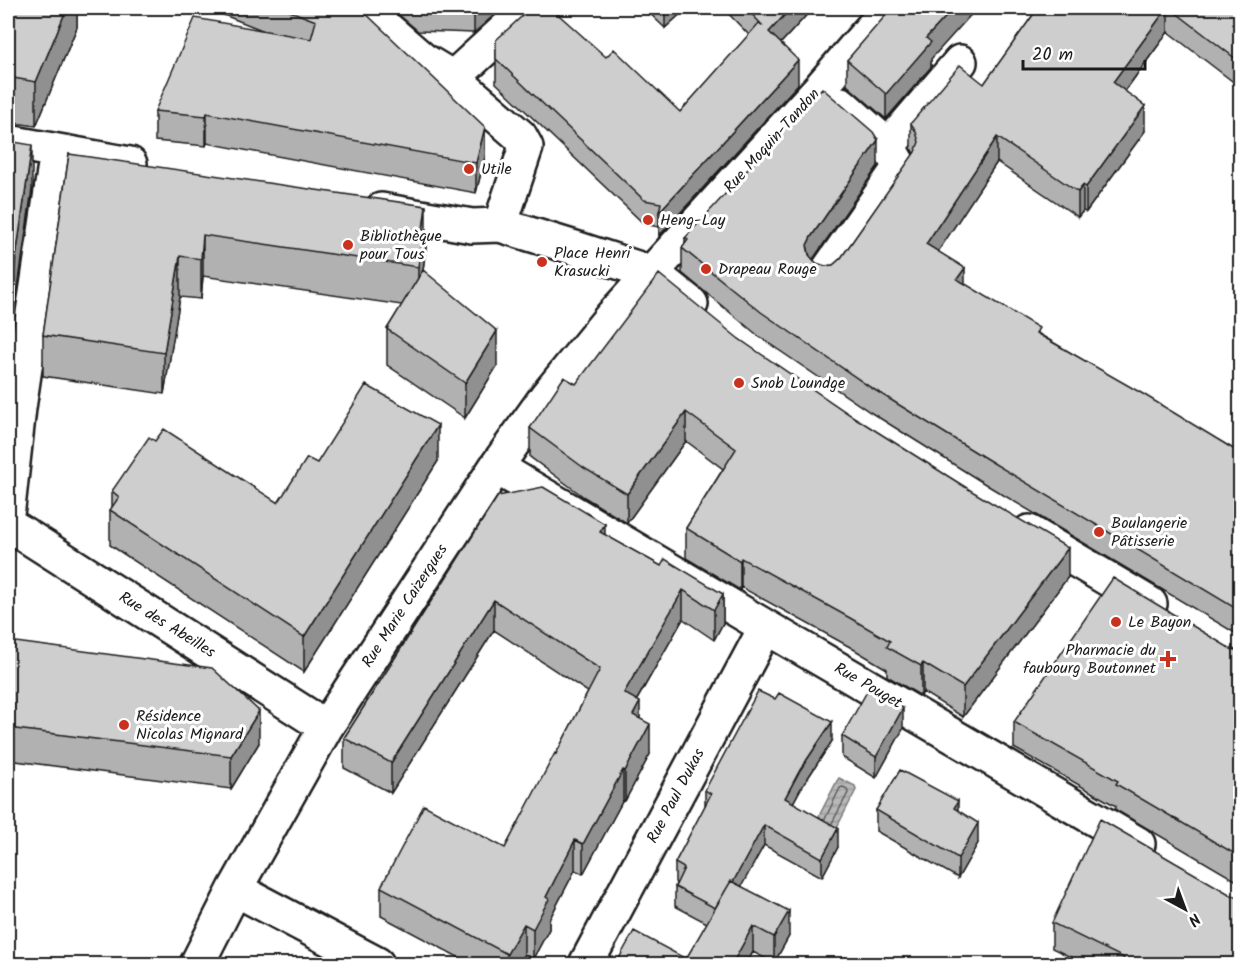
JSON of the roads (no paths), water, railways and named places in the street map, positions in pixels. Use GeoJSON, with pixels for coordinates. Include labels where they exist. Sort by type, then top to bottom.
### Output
{"type":"FeatureCollection","features":[{"type":"Feature","properties":{"kind":"street"},"geometry":{"type":"LineString","coordinates":[[363,8],[423,60],[453,78],[520,136],[526,147],[500,225]]}},
{"type":"Feature","properties":{"kind":"street"},"geometry":{"type":"LineString","coordinates":[[453,78],[529,8]]}},
{"type":"Feature","properties":{"kind":"street","name":"Rue Moquin-Tandon"},"geometry":{"type":"LineString","coordinates":[[652,273],[821,87],[889,8]]}},
{"type":"Feature","properties":{"kind":"street"},"geometry":{"type":"LineString","coordinates":[[888,146],[960,62]]}},
{"type":"Feature","properties":{"kind":"street"},"geometry":{"type":"LineString","coordinates":[[821,87],[888,146],[900,167],[826,273]]}},
{"type":"Feature","properties":{"kind":"street"},"geometry":{"type":"LineString","coordinates":[[8,142],[161,170]]}},
{"type":"Feature","properties":{"kind":"street"},"geometry":{"type":"LineString","coordinates":[[8,508],[19,408],[57,151]]}},
{"type":"Feature","properties":{"kind":"street"},"geometry":{"type":"LineString","coordinates":[[348,204],[472,226],[500,225],[652,273],[715,324]]}},
{"type":"Feature","properties":{"kind":"street","name":"Rue Marie Caizergues"},"geometry":{"type":"LineString","coordinates":[[197,964],[235,889],[326,727],[496,467],[546,397],[612,316],[652,273]]}},
{"type":"Feature","properties":{"kind":"street","name":"Rue Pouget"},"geometry":{"type":"LineString","coordinates":[[496,467],[1158,856]]}},
{"type":"Feature","properties":{"kind":"street"},"geometry":{"type":"LineString","coordinates":[[1000,514],[1170,616]]}},
{"type":"Feature","properties":{"kind":"street","name":"Rue des Abeilles"},"geometry":{"type":"LineString","coordinates":[[8,524],[326,727]]}},
{"type":"Feature","properties":{"kind":"street","name":"Rue Paul Dukas"},"geometry":{"type":"LineString","coordinates":[[586,964],[766,627]]}},
{"type":"Feature","properties":{"kind":"street"},"geometry":{"type":"LineString","coordinates":[[235,889],[377,964]]}},
{"type":"Feature","properties":{"kind":"water"},"geometry":{"type":"Polygon","coordinates":[[[839,778],[855,786],[856,790],[836,829],[817,820],[839,778]]]}},
{"type":"Feature","properties":{"kind":"place","name":"Utile"},"geometry":{"type":"Point","coordinates":[469,169]}},
{"type":"Feature","properties":{"kind":"place","name":"Heng-Lay"},"geometry":{"type":"Point","coordinates":[648,220]}},
{"type":"Feature","properties":{"kind":"place","name":"Bibliothèque pour Tous"},"geometry":{"type":"Point","coordinates":[348,245]}},
{"type":"Feature","properties":{"kind":"place","name":"Place Henri Krasucki"},"geometry":{"type":"Point","coordinates":[542,262]}},
{"type":"Feature","properties":{"kind":"place","name":"Drapeau Rouge"},"geometry":{"type":"Point","coordinates":[706,269]}},
{"type":"Feature","properties":{"kind":"place","name":"Snob Loundge"},"geometry":{"type":"Point","coordinates":[739,383]}},
{"type":"Feature","properties":{"kind":"place","name":"Boulangerie Pâtisserie"},"geometry":{"type":"Point","coordinates":[1099,532]}},
{"type":"Feature","properties":{"kind":"place","name":"Le Bayon"},"geometry":{"type":"Point","coordinates":[1116,622]}},
{"type":"Feature","properties":{"kind":"place","name":"Pharmacie du faubourg Boutonnet"},"geometry":{"type":"Point","coordinates":[1168,659]}},
{"type":"Feature","properties":{"kind":"place","name":"Résidence Nicolas Mignard"},"geometry":{"type":"Point","coordinates":[124,725]}}]}
